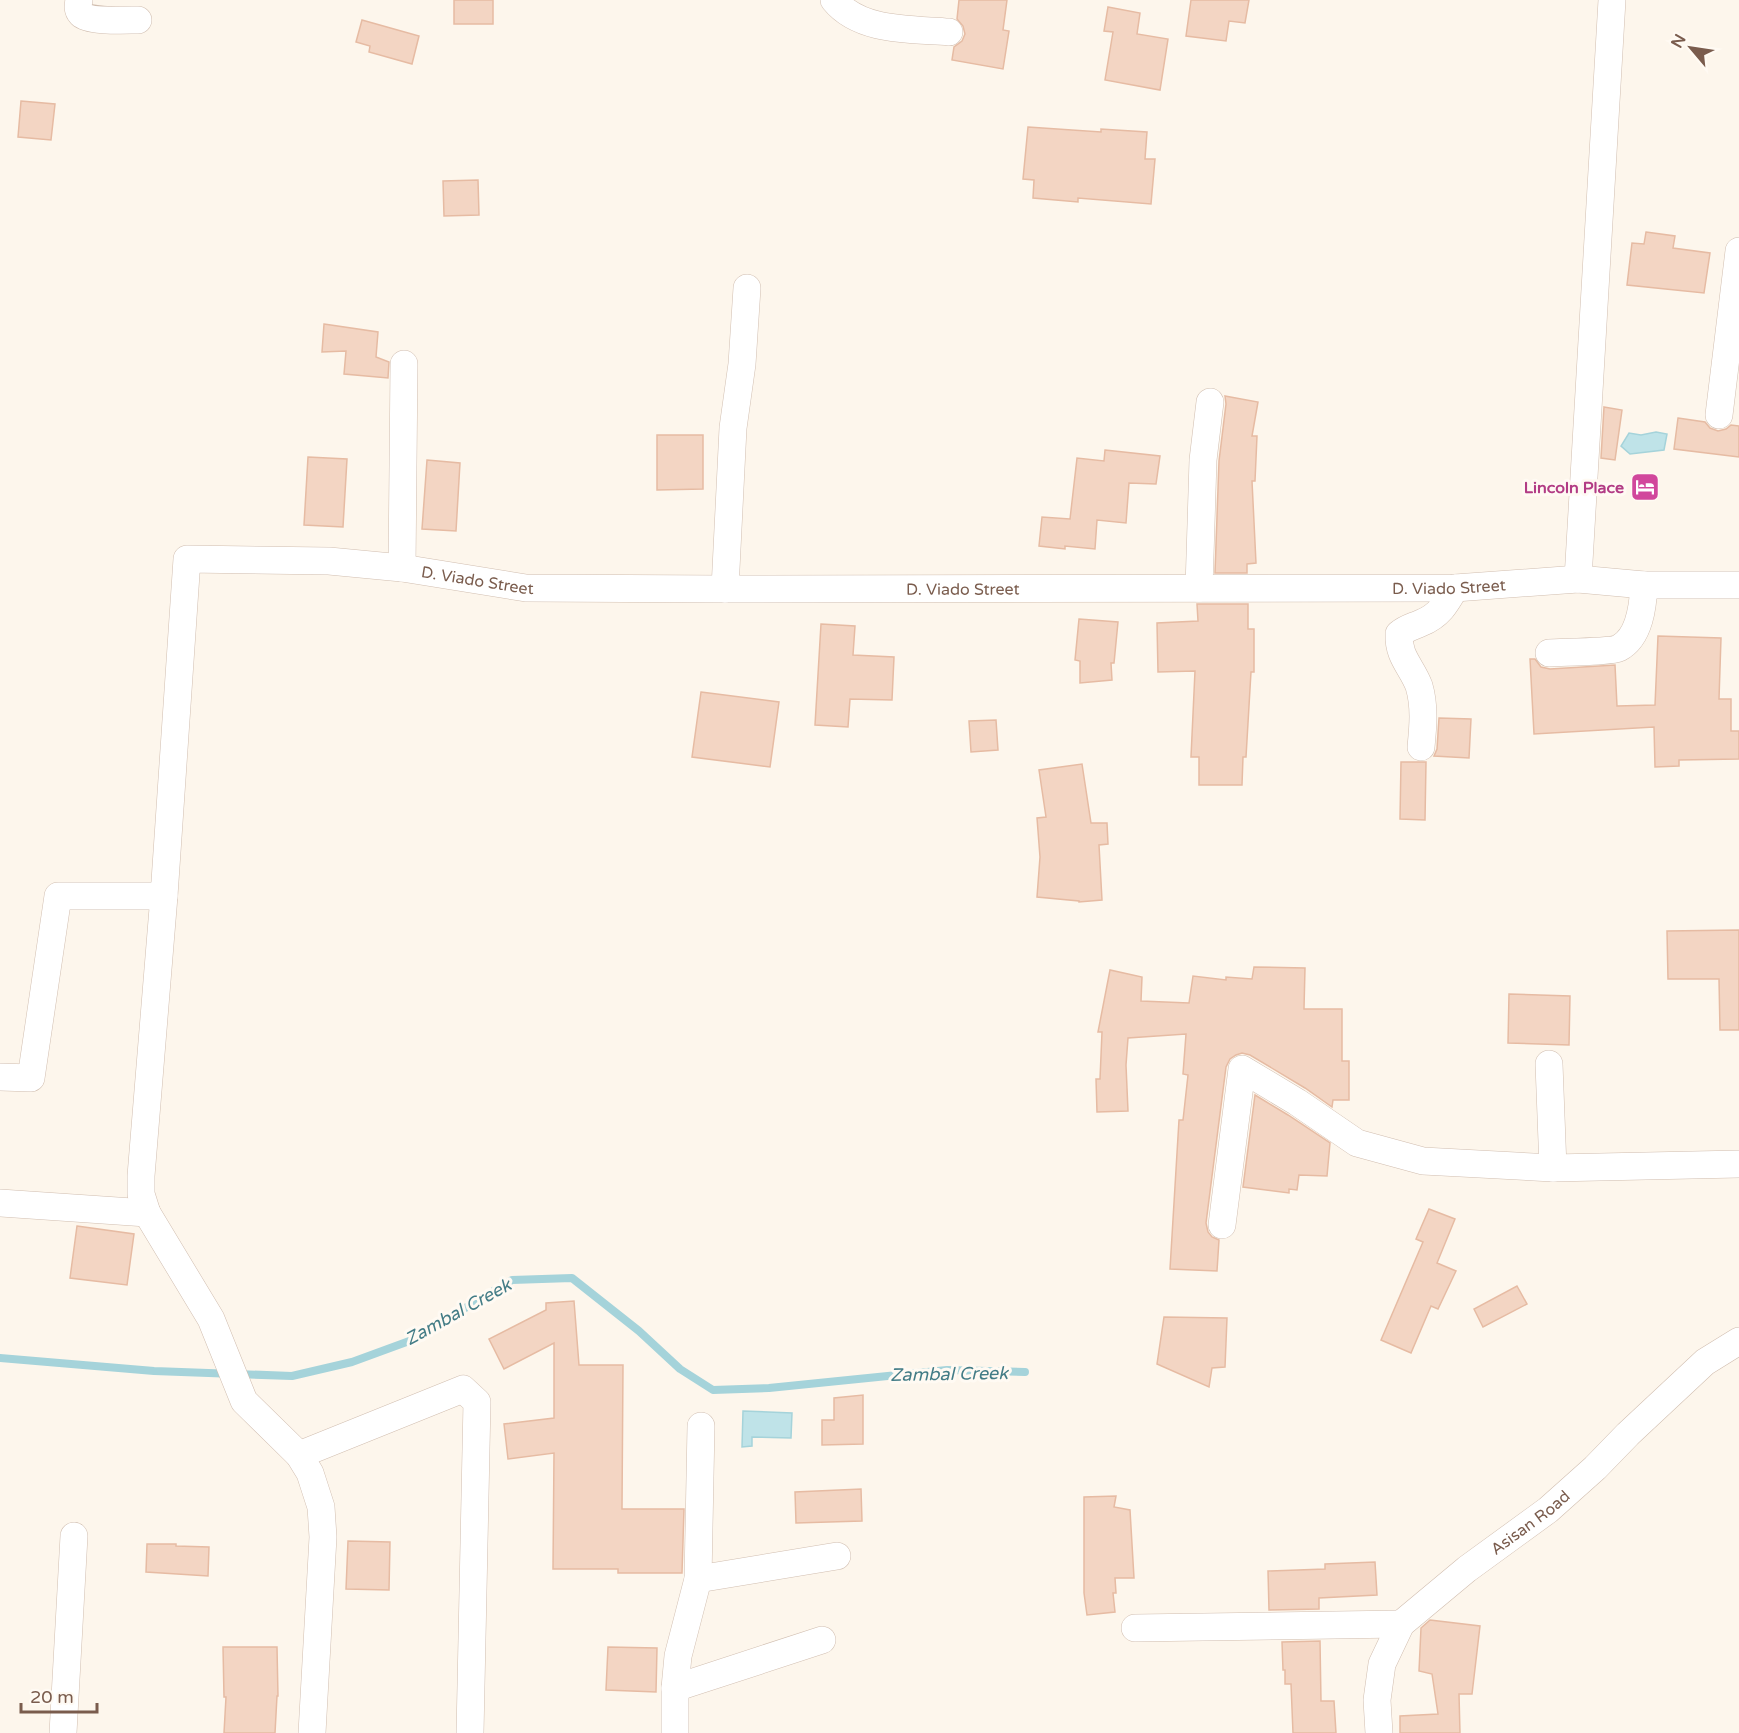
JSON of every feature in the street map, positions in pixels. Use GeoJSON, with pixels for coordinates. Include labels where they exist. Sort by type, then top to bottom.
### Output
{"type":"FeatureCollection","features":[{"type":"Feature","properties":{"kind":"street"},"geometry":{"type":"LineString","coordinates":[[79,0],[78,7],[81,14],[90,19],[138,20]]}},
{"type":"Feature","properties":{"kind":"street"},"geometry":{"type":"LineString","coordinates":[[834,0],[855,17],[888,27],[949,32]]}},
{"type":"Feature","properties":{"kind":"street"},"geometry":{"type":"LineString","coordinates":[[1578,579],[1612,0]]}},
{"type":"Feature","properties":{"kind":"street"},"geometry":{"type":"LineString","coordinates":[[1719,415],[1739,251]]}},
{"type":"Feature","properties":{"kind":"street"},"geometry":{"type":"LineString","coordinates":[[725,590],[733,428],[742,364],[747,288]]}},
{"type":"Feature","properties":{"kind":"street"},"geometry":{"type":"LineString","coordinates":[[402,568],[404,364]]}},
{"type":"Feature","properties":{"kind":"street"},"geometry":{"type":"LineString","coordinates":[[1199,588],[1203,460],[1210,402]]}},
{"type":"Feature","properties":{"kind":"street","name":"D. Viado Street"},"geometry":{"type":"LineString","coordinates":[[164,896],[187,559],[329,561],[402,568],[526,588],[725,590],[1455,588],[1578,579],[1644,585],[1739,585]]}},
{"type":"Feature","properties":{"kind":"street"},"geometry":{"type":"LineString","coordinates":[[1548,653],[1618,649],[1633,637],[1644,585]]}},
{"type":"Feature","properties":{"kind":"street"},"geometry":{"type":"LineString","coordinates":[[1421,747],[1424,714],[1419,685],[1401,650],[1399,634],[1406,628],[1436,616],[1446,606],[1455,588]]}},
{"type":"Feature","properties":{"kind":"street"},"geometry":{"type":"LineString","coordinates":[[0,1077],[32,1078],[58,896],[164,896],[141,1194],[147,1213],[211,1319],[244,1401],[298,1455],[310,1473],[321,1508],[323,1537],[312,1733]]}},
{"type":"Feature","properties":{"kind":"street"},"geometry":{"type":"LineString","coordinates":[[1549,1064],[1553,1168]]}},
{"type":"Feature","properties":{"kind":"street"},"geometry":{"type":"LineString","coordinates":[[1222,1224],[1242,1069],[1297,1102],[1357,1143],[1423,1161],[1553,1168],[1739,1164]]}},
{"type":"Feature","properties":{"kind":"street"},"geometry":{"type":"LineString","coordinates":[[0,1203],[147,1213]]}},
{"type":"Feature","properties":{"kind":"street","name":"Asisan Road"},"geometry":{"type":"LineString","coordinates":[[1378,1733],[1377,1700],[1383,1664],[1401,1624],[1467,1569],[1548,1510],[1705,1362],[1739,1341]]}},
{"type":"Feature","properties":{"kind":"street"},"geometry":{"type":"LineString","coordinates":[[298,1455],[463,1389],[477,1402],[470,1733]]}},
{"type":"Feature","properties":{"kind":"street"},"geometry":{"type":"LineString","coordinates":[[675,1733],[678,1656],[698,1579],[701,1426]]}},
{"type":"Feature","properties":{"kind":"street"},"geometry":{"type":"LineString","coordinates":[[63,1733],[74,1536]]}},
{"type":"Feature","properties":{"kind":"street"},"geometry":{"type":"LineString","coordinates":[[698,1579],[837,1556]]}},
{"type":"Feature","properties":{"kind":"street"},"geometry":{"type":"LineString","coordinates":[[1135,1628],[1401,1624]]}},
{"type":"Feature","properties":{"kind":"street"},"geometry":{"type":"LineString","coordinates":[[675,1689],[822,1640]]}},
{"type":"Feature","properties":{"kind":"water"},"geometry":{"type":"Polygon","coordinates":[[[1656,432],[1667,434],[1664,450],[1630,454],[1621,446],[1629,433],[1641,435],[1656,432]]]}},
{"type":"Feature","properties":{"kind":"water"},"geometry":{"type":"Polygon","coordinates":[[[743,1411],[792,1413],[791,1438],[752,1437],[752,1446],[742,1447],[743,1411]]]}},
{"type":"Feature","properties":{"kind":"building"},"geometry":{"type":"Polygon","coordinates":[[[454,0],[493,0],[493,24],[454,24],[454,0]]]}},
{"type":"Feature","properties":{"kind":"building"},"geometry":{"type":"Polygon","coordinates":[[[959,0],[1007,0],[1003,30],[1009,31],[1003,69],[952,60],[954,47],[962,41],[965,34],[963,26],[957,19],[959,0]]]}},
{"type":"Feature","properties":{"kind":"building"},"geometry":{"type":"Polygon","coordinates":[[[1191,0],[1249,0],[1245,23],[1229,21],[1226,41],[1186,36],[1191,0]]]}},
{"type":"Feature","properties":{"kind":"building"},"geometry":{"type":"Polygon","coordinates":[[[1108,7],[1140,13],[1137,34],[1168,39],[1160,90],[1105,80],[1113,32],[1104,31],[1108,7]]]}},
{"type":"Feature","properties":{"kind":"building"},"geometry":{"type":"Polygon","coordinates":[[[362,20],[419,36],[412,64],[369,52],[370,46],[356,42],[362,20]]]}},
{"type":"Feature","properties":{"kind":"building"},"geometry":{"type":"Polygon","coordinates":[[[21,101],[55,104],[51,140],[18,137],[21,101]]]}},
{"type":"Feature","properties":{"kind":"building"},"geometry":{"type":"Polygon","coordinates":[[[1028,127],[1101,132],[1101,129],[1147,132],[1145,159],[1155,159],[1151,204],[1078,198],[1078,202],[1033,198],[1034,180],[1023,179],[1028,127]]]}},
{"type":"Feature","properties":{"kind":"building"},"geometry":{"type":"Polygon","coordinates":[[[478,180],[479,215],[444,216],[443,181],[478,180]]]}},
{"type":"Feature","properties":{"kind":"building"},"geometry":{"type":"Polygon","coordinates":[[[1646,232],[1675,236],[1673,248],[1710,253],[1704,293],[1627,285],[1632,243],[1644,244],[1646,232]]]}},
{"type":"Feature","properties":{"kind":"building"},"geometry":{"type":"Polygon","coordinates":[[[324,324],[378,332],[376,357],[389,362],[388,378],[344,374],[346,351],[322,352],[324,324]]]}},
{"type":"Feature","properties":{"kind":"building"},"geometry":{"type":"Polygon","coordinates":[[[1225,396],[1258,402],[1252,436],[1257,436],[1255,481],[1252,481],[1256,563],[1247,564],[1247,573],[1215,573],[1219,461],[1225,396]]]}},
{"type":"Feature","properties":{"kind":"building"},"geometry":{"type":"Polygon","coordinates":[[[1604,407],[1622,410],[1615,460],[1601,458],[1604,407]]]}},
{"type":"Feature","properties":{"kind":"building"},"geometry":{"type":"Polygon","coordinates":[[[1678,418],[1705,422],[1710,428],[1718,431],[1731,425],[1739,426],[1739,457],[1674,449],[1678,418]]]}},
{"type":"Feature","properties":{"kind":"building"},"geometry":{"type":"Polygon","coordinates":[[[657,435],[703,435],[703,489],[657,490],[657,435]]]}},
{"type":"Feature","properties":{"kind":"building"},"geometry":{"type":"Polygon","coordinates":[[[1105,450],[1160,456],[1156,484],[1129,483],[1126,523],[1097,520],[1095,549],[1039,546],[1042,517],[1070,519],[1077,458],[1104,461],[1105,450]]]}},
{"type":"Feature","properties":{"kind":"building"},"geometry":{"type":"Polygon","coordinates":[[[308,457],[347,459],[343,527],[304,525],[308,457]]]}},
{"type":"Feature","properties":{"kind":"building"},"geometry":{"type":"Polygon","coordinates":[[[427,460],[460,463],[456,531],[422,529],[427,460]]]}},
{"type":"Feature","properties":{"kind":"building"},"geometry":{"type":"Polygon","coordinates":[[[1197,604],[1248,604],[1248,629],[1254,629],[1254,672],[1251,672],[1242,785],[1199,785],[1199,757],[1191,757],[1195,671],[1158,672],[1157,623],[1198,621],[1197,604]]]}},
{"type":"Feature","properties":{"kind":"building"},"geometry":{"type":"Polygon","coordinates":[[[1079,619],[1118,622],[1114,663],[1111,663],[1112,680],[1080,683],[1080,661],[1075,660],[1079,619]]]}},
{"type":"Feature","properties":{"kind":"building"},"geometry":{"type":"Polygon","coordinates":[[[821,624],[855,626],[853,655],[894,657],[892,700],[850,699],[848,727],[815,725],[821,624]]]}},
{"type":"Feature","properties":{"kind":"building"},"geometry":{"type":"Polygon","coordinates":[[[1658,636],[1721,638],[1719,699],[1731,699],[1731,731],[1739,731],[1739,759],[1679,760],[1679,766],[1655,767],[1654,727],[1534,734],[1530,659],[1535,659],[1541,667],[1550,669],[1615,665],[1617,706],[1655,705],[1658,636]]]}},
{"type":"Feature","properties":{"kind":"building"},"geometry":{"type":"Polygon","coordinates":[[[701,692],[779,702],[770,767],[692,757],[701,692]]]}},
{"type":"Feature","properties":{"kind":"building"},"geometry":{"type":"Polygon","coordinates":[[[1439,718],[1471,719],[1469,758],[1434,756],[1437,749],[1439,718]]]}},
{"type":"Feature","properties":{"kind":"building"},"geometry":{"type":"Polygon","coordinates":[[[996,720],[998,750],[971,752],[969,721],[996,720]]]}},
{"type":"Feature","properties":{"kind":"building"},"geometry":{"type":"Polygon","coordinates":[[[1401,762],[1426,762],[1425,820],[1400,819],[1401,762]]]}},
{"type":"Feature","properties":{"kind":"building"},"geometry":{"type":"Polygon","coordinates":[[[1082,764],[1091,823],[1107,823],[1108,844],[1099,845],[1102,900],[1079,902],[1037,897],[1040,857],[1037,818],[1046,817],[1039,770],[1082,764]]]}},
{"type":"Feature","properties":{"kind":"building"},"geometry":{"type":"Polygon","coordinates":[[[1739,930],[1739,1030],[1720,1030],[1719,979],[1668,979],[1667,931],[1739,930]]]}},
{"type":"Feature","properties":{"kind":"building"},"geometry":{"type":"Polygon","coordinates":[[[1254,967],[1305,968],[1304,1009],[1342,1009],[1342,1061],[1349,1061],[1349,1100],[1333,1100],[1332,1107],[1250,1055],[1242,1053],[1230,1059],[1226,1067],[1206,1223],[1208,1232],[1219,1240],[1217,1271],[1170,1269],[1179,1120],[1183,1120],[1188,1075],[1183,1074],[1186,1034],[1128,1038],[1126,1065],[1128,1111],[1097,1112],[1096,1079],[1100,1079],[1102,1032],[1098,1032],[1110,970],[1142,977],[1141,1001],[1189,1003],[1193,976],[1226,980],[1226,977],[1252,979],[1254,967]]]}},
{"type":"Feature","properties":{"kind":"building"},"geometry":{"type":"Polygon","coordinates":[[[1509,994],[1570,996],[1569,1045],[1508,1043],[1509,994]]]}},
{"type":"Feature","properties":{"kind":"building"},"geometry":{"type":"Polygon","coordinates":[[[1255,1095],[1330,1143],[1327,1176],[1299,1175],[1297,1190],[1289,1189],[1289,1193],[1243,1187],[1255,1095]]]}},
{"type":"Feature","properties":{"kind":"building"},"geometry":{"type":"Polygon","coordinates":[[[1429,1209],[1455,1219],[1437,1263],[1456,1271],[1438,1309],[1431,1306],[1411,1353],[1381,1340],[1423,1242],[1416,1239],[1429,1209]]]}},
{"type":"Feature","properties":{"kind":"building"},"geometry":{"type":"Polygon","coordinates":[[[77,1226],[134,1234],[127,1285],[70,1278],[77,1226]]]}},
{"type":"Feature","properties":{"kind":"building"},"geometry":{"type":"Polygon","coordinates":[[[1517,1286],[1527,1304],[1483,1327],[1474,1309],[1517,1286]]]}},
{"type":"Feature","properties":{"kind":"building"},"geometry":{"type":"Polygon","coordinates":[[[574,1301],[579,1365],[623,1365],[622,1509],[684,1509],[682,1573],[618,1573],[618,1569],[553,1569],[554,1453],[508,1459],[504,1424],[554,1418],[554,1343],[504,1369],[489,1339],[546,1310],[546,1303],[574,1301]]]}},
{"type":"Feature","properties":{"kind":"building"},"geometry":{"type":"Polygon","coordinates":[[[1164,1317],[1227,1318],[1225,1367],[1212,1368],[1209,1387],[1157,1364],[1164,1317]]]}},
{"type":"Feature","properties":{"kind":"building"},"geometry":{"type":"Polygon","coordinates":[[[863,1395],[863,1444],[822,1445],[822,1420],[834,1420],[834,1398],[863,1395]]]}},
{"type":"Feature","properties":{"kind":"building"},"geometry":{"type":"Polygon","coordinates":[[[861,1489],[862,1521],[796,1523],[795,1492],[861,1489]]]}},
{"type":"Feature","properties":{"kind":"building"},"geometry":{"type":"Polygon","coordinates":[[[1116,1496],[1114,1507],[1130,1510],[1134,1578],[1115,1578],[1116,1593],[1113,1593],[1115,1612],[1087,1615],[1084,1593],[1084,1497],[1116,1496]]]}},
{"type":"Feature","properties":{"kind":"building"},"geometry":{"type":"Polygon","coordinates":[[[348,1541],[390,1542],[389,1590],[346,1589],[348,1541]]]}},
{"type":"Feature","properties":{"kind":"building"},"geometry":{"type":"Polygon","coordinates":[[[147,1544],[209,1547],[208,1576],[146,1572],[147,1544]]]}},
{"type":"Feature","properties":{"kind":"building"},"geometry":{"type":"Polygon","coordinates":[[[1375,1562],[1377,1595],[1319,1598],[1319,1609],[1269,1610],[1268,1571],[1325,1569],[1325,1564],[1375,1562]]]}},
{"type":"Feature","properties":{"kind":"building"},"geometry":{"type":"Polygon","coordinates":[[[1430,1620],[1480,1626],[1472,1694],[1459,1694],[1460,1733],[1400,1733],[1400,1716],[1438,1714],[1432,1674],[1419,1671],[1421,1628],[1430,1620]]]}},
{"type":"Feature","properties":{"kind":"building"},"geometry":{"type":"Polygon","coordinates":[[[1320,1641],[1321,1701],[1334,1701],[1336,1733],[1293,1733],[1291,1684],[1285,1684],[1282,1642],[1320,1641]]]}},
{"type":"Feature","properties":{"kind":"building"},"geometry":{"type":"Polygon","coordinates":[[[223,1647],[277,1647],[278,1696],[275,1733],[224,1733],[226,1697],[224,1697],[223,1647]]]}},
{"type":"Feature","properties":{"kind":"building"},"geometry":{"type":"Polygon","coordinates":[[[608,1647],[657,1648],[656,1692],[606,1690],[608,1647]]]}},
{"type":"Feature","properties":{"kind":"waterway","name":"Zambal Creek"},"geometry":{"type":"LineString","coordinates":[[0,1358],[154,1371],[292,1376],[352,1362],[412,1340],[512,1280],[572,1278],[639,1331],[680,1369],[713,1390],[769,1388],[947,1370],[1025,1372]]}},
{"type":"Feature","properties":{"kind":"place","name":"Lincoln Place"},"geometry":{"type":"Point","coordinates":[1645,487]}}]}
